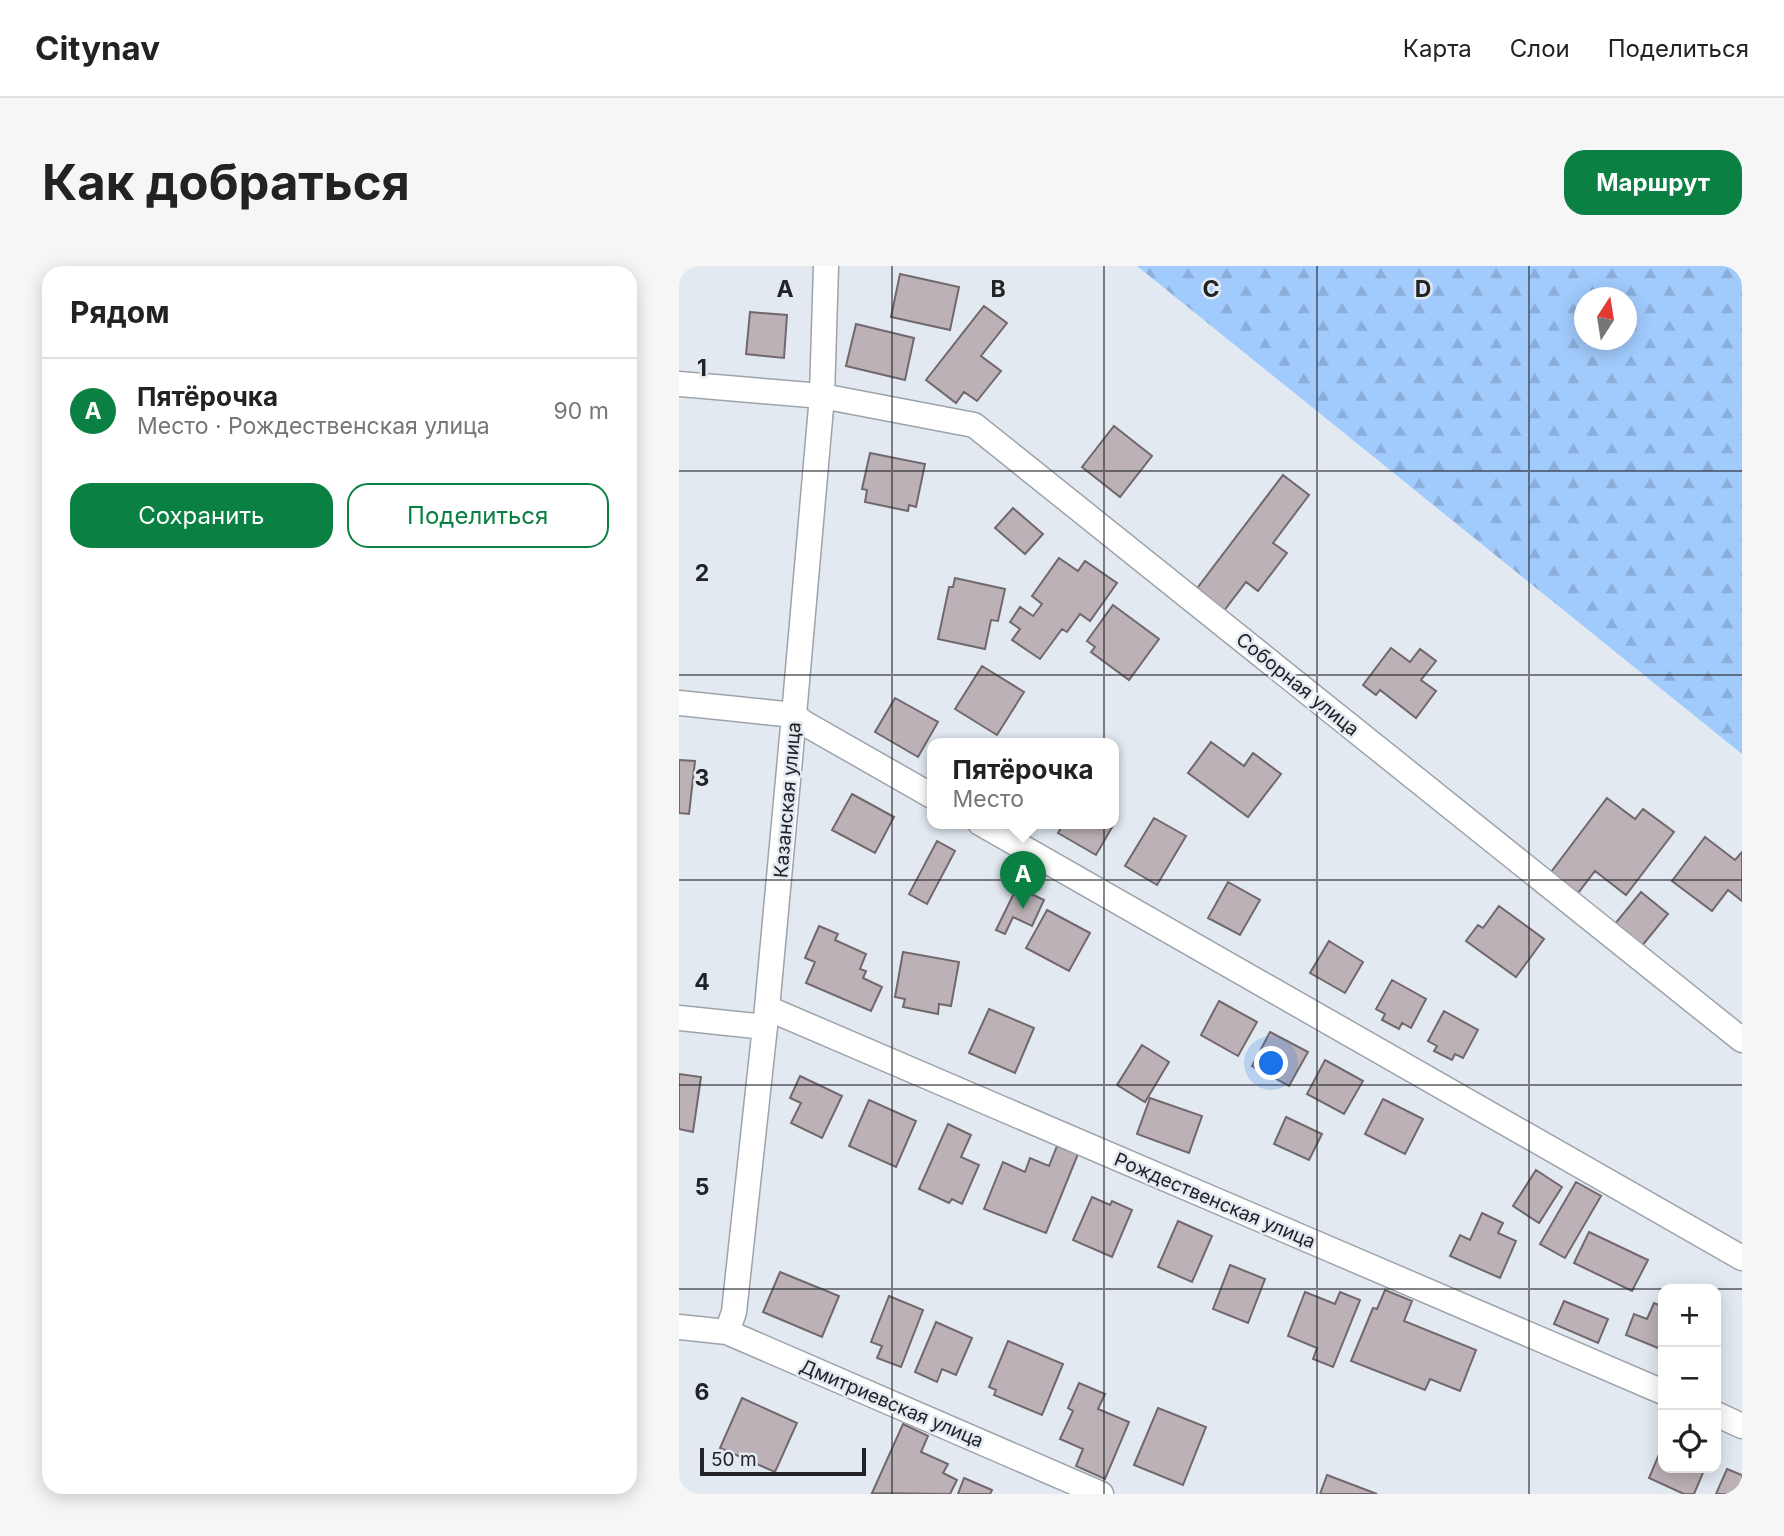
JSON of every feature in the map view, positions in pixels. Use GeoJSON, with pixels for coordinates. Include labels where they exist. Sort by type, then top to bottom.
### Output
{"type":"FeatureCollection","features":[{"type":"Feature","properties":{"kind":"street","name":"Казанская улица"},"geometry":{"type":"LineString","coordinates":[[727,1332],[734,1312],[766,1017],[822,396],[826,266]]}},
{"type":"Feature","properties":{"kind":"street","name":"Соборная улица"},"geometry":{"type":"LineString","coordinates":[[679,384],[822,396],[974,425],[1742,1040]]}},
{"type":"Feature","properties":{"kind":"street"},"geometry":{"type":"LineString","coordinates":[[679,703],[794,715],[927,793]]}},
{"type":"Feature","properties":{"kind":"street"},"geometry":{"type":"LineString","coordinates":[[991,829],[1742,1258]]}},
{"type":"Feature","properties":{"kind":"street","name":"Рождественская улица"},"geometry":{"type":"LineString","coordinates":[[679,1018],[766,1017],[1658,1390]]}},
{"type":"Feature","properties":{"kind":"street","name":"Дмитриевская улица"},"geometry":{"type":"LineString","coordinates":[[679,1327],[727,1332],[1101,1494]]}},
{"type":"Feature","properties":{"kind":"street"},"geometry":{"type":"LineString","coordinates":[[1721,1417],[1742,1426]]}},
{"type":"Feature","properties":{"kind":"green space"},"geometry":{"type":"Polygon","coordinates":[[[1137,266],[1742,266],[1742,754],[1137,266]]]}},
{"type":"Feature","properties":{"kind":"building"},"geometry":{"type":"Polygon","coordinates":[[[900,274],[959,287],[950,330],[891,317],[900,274]]]}},
{"type":"Feature","properties":{"kind":"building"},"geometry":{"type":"Polygon","coordinates":[[[984,306],[1007,323],[981,356],[1001,371],[977,401],[964,392],[956,403],[926,380],[984,306]]]}},
{"type":"Feature","properties":{"kind":"building"},"geometry":{"type":"Polygon","coordinates":[[[750,312],[787,315],[784,358],[746,354],[750,312]]]}},
{"type":"Feature","properties":{"kind":"building"},"geometry":{"type":"Polygon","coordinates":[[[856,324],[914,338],[905,380],[846,366],[856,324]]]}},
{"type":"Feature","properties":{"kind":"building"},"geometry":{"type":"Polygon","coordinates":[[[1114,426],[1152,456],[1120,497],[1082,467],[1114,426]]]}},
{"type":"Feature","properties":{"kind":"building"},"geometry":{"type":"Polygon","coordinates":[[[870,453],[925,464],[916,507],[909,505],[908,511],[865,502],[867,490],[862,489],[870,453]]]}},
{"type":"Feature","properties":{"kind":"building"},"geometry":{"type":"Polygon","coordinates":[[[1283,475],[1309,495],[1273,543],[1287,553],[1258,591],[1246,582],[1223,612],[1195,591],[1283,475]]]}},
{"type":"Feature","properties":{"kind":"building"},"geometry":{"type":"Polygon","coordinates":[[[1013,508],[1043,534],[1025,554],[995,528],[1013,508]]]}},
{"type":"Feature","properties":{"kind":"building"},"geometry":{"type":"Polygon","coordinates":[[[1059,558],[1078,571],[1085,561],[1117,583],[1090,621],[1080,614],[1067,632],[1062,629],[1040,659],[1012,640],[1020,629],[1010,622],[1020,607],[1033,616],[1042,604],[1032,596],[1059,558]]]}},
{"type":"Feature","properties":{"kind":"building"},"geometry":{"type":"Polygon","coordinates":[[[955,578],[1005,589],[998,621],[991,620],[985,649],[938,639],[949,587],[953,587],[955,578]]]}},
{"type":"Feature","properties":{"kind":"building"},"geometry":{"type":"Polygon","coordinates":[[[1113,605],[1159,639],[1129,680],[1091,652],[1095,647],[1087,641],[1113,605]]]}},
{"type":"Feature","properties":{"kind":"building"},"geometry":{"type":"Polygon","coordinates":[[[1391,648],[1410,662],[1420,649],[1436,661],[1421,680],[1436,691],[1416,718],[1380,690],[1376,695],[1363,685],[1391,648]]]}},
{"type":"Feature","properties":{"kind":"building"},"geometry":{"type":"Polygon","coordinates":[[[982,666],[1024,692],[997,735],[955,709],[982,666]]]}},
{"type":"Feature","properties":{"kind":"building"},"geometry":{"type":"Polygon","coordinates":[[[895,698],[938,722],[918,757],[875,732],[895,698]]]}},
{"type":"Feature","properties":{"kind":"building"},"geometry":{"type":"Polygon","coordinates":[[[1211,742],[1244,766],[1253,753],[1281,774],[1248,817],[1188,773],[1211,742]]]}},
{"type":"Feature","properties":{"kind":"building"},"geometry":{"type":"Polygon","coordinates":[[[679,760],[695,761],[689,814],[679,813],[679,760]]]}},
{"type":"Feature","properties":{"kind":"building"},"geometry":{"type":"Polygon","coordinates":[[[852,794],[894,817],[875,853],[832,830],[852,794]]]}},
{"type":"Feature","properties":{"kind":"building"},"geometry":{"type":"Polygon","coordinates":[[[1607,798],[1635,819],[1643,809],[1674,832],[1626,895],[1595,871],[1575,897],[1548,876],[1607,798]]]}},
{"type":"Feature","properties":{"kind":"building"},"geometry":{"type":"Polygon","coordinates":[[[1154,818],[1186,836],[1157,885],[1125,866],[1154,818]]]}},
{"type":"Feature","properties":{"kind":"building"},"geometry":{"type":"Polygon","coordinates":[[[1060,829],[1111,829],[1096,855],[1058,833],[1060,829]]]}},
{"type":"Feature","properties":{"kind":"building"},"geometry":{"type":"Polygon","coordinates":[[[1705,837],[1735,860],[1742,852],[1742,901],[1728,890],[1712,911],[1672,881],[1705,837]]]}},
{"type":"Feature","properties":{"kind":"building"},"geometry":{"type":"Polygon","coordinates":[[[937,841],[955,851],[927,904],[909,894],[937,841]]]}},
{"type":"Feature","properties":{"kind":"building"},"geometry":{"type":"Polygon","coordinates":[[[1228,882],[1260,900],[1240,935],[1208,918],[1228,882]]]}},
{"type":"Feature","properties":{"kind":"building"},"geometry":{"type":"Polygon","coordinates":[[[1017,887],[1044,900],[1032,926],[1013,917],[1005,934],[996,930],[1017,887]]]}},
{"type":"Feature","properties":{"kind":"building"},"geometry":{"type":"Polygon","coordinates":[[[1641,892],[1668,914],[1641,947],[1614,925],[1641,892]]]}},
{"type":"Feature","properties":{"kind":"building"},"geometry":{"type":"Polygon","coordinates":[[[1499,906],[1544,939],[1516,977],[1466,941],[1478,925],[1483,928],[1499,906]]]}},
{"type":"Feature","properties":{"kind":"building"},"geometry":{"type":"Polygon","coordinates":[[[1047,910],[1090,933],[1069,971],[1026,948],[1047,910]]]}},
{"type":"Feature","properties":{"kind":"building"},"geometry":{"type":"Polygon","coordinates":[[[819,926],[838,934],[835,940],[866,954],[860,969],[866,971],[863,978],[882,987],[871,1011],[806,983],[815,962],[805,958],[819,926]]]}},
{"type":"Feature","properties":{"kind":"building"},"geometry":{"type":"Polygon","coordinates":[[[1329,941],[1363,962],[1345,993],[1310,973],[1329,941]]]}},
{"type":"Feature","properties":{"kind":"building"},"geometry":{"type":"Polygon","coordinates":[[[903,952],[959,962],[951,1006],[939,1004],[938,1014],[903,1007],[905,999],[895,997],[903,952]]]}},
{"type":"Feature","properties":{"kind":"building"},"geometry":{"type":"Polygon","coordinates":[[[1392,980],[1426,999],[1411,1028],[1402,1023],[1399,1029],[1382,1020],[1385,1014],[1376,1009],[1392,980]]]}},
{"type":"Feature","properties":{"kind":"building"},"geometry":{"type":"Polygon","coordinates":[[[1219,1001],[1257,1022],[1238,1056],[1201,1035],[1219,1001]]]}},
{"type":"Feature","properties":{"kind":"building"},"geometry":{"type":"Polygon","coordinates":[[[989,1009],[1034,1028],[1015,1073],[969,1053],[989,1009]]]}},
{"type":"Feature","properties":{"kind":"building"},"geometry":{"type":"Polygon","coordinates":[[[1444,1011],[1478,1030],[1463,1058],[1455,1054],[1452,1060],[1434,1051],[1437,1046],[1428,1041],[1444,1011]]]}},
{"type":"Feature","properties":{"kind":"building"},"geometry":{"type":"Polygon","coordinates":[[[1270,1032],[1308,1052],[1289,1086],[1252,1066],[1270,1032]]]}},
{"type":"Feature","properties":{"kind":"building"},"geometry":{"type":"Polygon","coordinates":[[[1142,1045],[1169,1062],[1145,1102],[1117,1085],[1142,1045]]]}},
{"type":"Feature","properties":{"kind":"building"},"geometry":{"type":"Polygon","coordinates":[[[1325,1060],[1363,1081],[1344,1114],[1307,1094],[1325,1060]]]}},
{"type":"Feature","properties":{"kind":"building"},"geometry":{"type":"Polygon","coordinates":[[[679,1074],[701,1077],[693,1132],[679,1129],[679,1074]]]}},
{"type":"Feature","properties":{"kind":"building"},"geometry":{"type":"Polygon","coordinates":[[[800,1076],[842,1096],[822,1138],[791,1123],[801,1103],[790,1098],[800,1076]]]}},
{"type":"Feature","properties":{"kind":"building"},"geometry":{"type":"Polygon","coordinates":[[[1150,1098],[1202,1116],[1189,1153],[1137,1134],[1150,1098]]]}},
{"type":"Feature","properties":{"kind":"building"},"geometry":{"type":"Polygon","coordinates":[[[1383,1099],[1423,1119],[1405,1154],[1365,1134],[1383,1099]]]}},
{"type":"Feature","properties":{"kind":"building"},"geometry":{"type":"Polygon","coordinates":[[[869,1100],[916,1121],[896,1167],[849,1146],[869,1100]]]}},
{"type":"Feature","properties":{"kind":"building"},"geometry":{"type":"Polygon","coordinates":[[[1286,1117],[1322,1134],[1309,1160],[1274,1144],[1286,1117]]]}},
{"type":"Feature","properties":{"kind":"building"},"geometry":{"type":"Polygon","coordinates":[[[948,1124],[971,1135],[961,1157],[979,1165],[962,1204],[952,1199],[949,1203],[919,1189],[948,1124]]]}},
{"type":"Feature","properties":{"kind":"building"},"geometry":{"type":"Polygon","coordinates":[[[1057,1146],[1078,1154],[1046,1233],[984,1209],[1003,1162],[1025,1172],[1030,1158],[1049,1166],[1057,1146]]]}},
{"type":"Feature","properties":{"kind":"building"},"geometry":{"type":"Polygon","coordinates":[[[1536,1170],[1562,1187],[1539,1223],[1513,1206],[1536,1170]]]}},
{"type":"Feature","properties":{"kind":"building"},"geometry":{"type":"Polygon","coordinates":[[[1576,1182],[1601,1196],[1565,1258],[1540,1244],[1576,1182]]]}},
{"type":"Feature","properties":{"kind":"building"},"geometry":{"type":"Polygon","coordinates":[[[1092,1197],[1110,1205],[1112,1201],[1132,1210],[1112,1257],[1073,1240],[1092,1197]]]}},
{"type":"Feature","properties":{"kind":"building"},"geometry":{"type":"Polygon","coordinates":[[[1482,1213],[1503,1223],[1498,1233],[1516,1241],[1500,1278],[1450,1256],[1460,1235],[1470,1240],[1482,1213]]]}},
{"type":"Feature","properties":{"kind":"building"},"geometry":{"type":"Polygon","coordinates":[[[1178,1221],[1212,1236],[1192,1282],[1158,1267],[1178,1221]]]}},
{"type":"Feature","properties":{"kind":"building"},"geometry":{"type":"Polygon","coordinates":[[[1589,1232],[1648,1260],[1632,1291],[1574,1263],[1589,1232]]]}},
{"type":"Feature","properties":{"kind":"building"},"geometry":{"type":"Polygon","coordinates":[[[1230,1265],[1265,1279],[1248,1323],[1213,1309],[1230,1265]]]}},
{"type":"Feature","properties":{"kind":"building"},"geometry":{"type":"Polygon","coordinates":[[[780,1272],[839,1296],[822,1337],[763,1312],[780,1272]]]}},
{"type":"Feature","properties":{"kind":"building"},"geometry":{"type":"Polygon","coordinates":[[[1385,1290],[1412,1301],[1404,1321],[1476,1350],[1460,1391],[1430,1379],[1425,1390],[1351,1361],[1373,1308],[1377,1309],[1385,1290]]]}},
{"type":"Feature","properties":{"kind":"building"},"geometry":{"type":"Polygon","coordinates":[[[1305,1292],[1335,1304],[1340,1292],[1360,1300],[1333,1367],[1313,1359],[1317,1348],[1288,1336],[1305,1292]]]}},
{"type":"Feature","properties":{"kind":"building"},"geometry":{"type":"Polygon","coordinates":[[[889,1296],[923,1310],[901,1367],[877,1358],[882,1346],[871,1342],[889,1296]]]}},
{"type":"Feature","properties":{"kind":"building"},"geometry":{"type":"Polygon","coordinates":[[[1564,1301],[1608,1319],[1598,1343],[1554,1324],[1564,1301]]]}},
{"type":"Feature","properties":{"kind":"building"},"geometry":{"type":"Polygon","coordinates":[[[1654,1303],[1658,1305],[1658,1348],[1626,1335],[1634,1314],[1647,1319],[1654,1303]]]}},
{"type":"Feature","properties":{"kind":"building"},"geometry":{"type":"Polygon","coordinates":[[[936,1322],[972,1338],[956,1375],[942,1369],[937,1382],[915,1372],[936,1322]]]}},
{"type":"Feature","properties":{"kind":"building"},"geometry":{"type":"Polygon","coordinates":[[[1008,1341],[1063,1364],[1042,1415],[994,1395],[996,1390],[989,1387],[1008,1341]]]}},
{"type":"Feature","properties":{"kind":"building"},"geometry":{"type":"Polygon","coordinates":[[[1079,1383],[1105,1394],[1098,1409],[1129,1422],[1105,1479],[1076,1466],[1083,1449],[1060,1439],[1073,1411],[1068,1408],[1079,1383]]]}},
{"type":"Feature","properties":{"kind":"building"},"geometry":{"type":"Polygon","coordinates":[[[742,1398],[797,1423],[775,1472],[720,1448],[742,1398]]]}},
{"type":"Feature","properties":{"kind":"building"},"geometry":{"type":"Polygon","coordinates":[[[1158,1408],[1206,1427],[1183,1485],[1134,1465],[1158,1408]]]}},
{"type":"Feature","properties":{"kind":"building"},"geometry":{"type":"Polygon","coordinates":[[[903,1424],[928,1436],[921,1452],[948,1464],[943,1473],[957,1480],[950,1494],[872,1493],[903,1424]]]}},
{"type":"Feature","properties":{"kind":"building"},"geometry":{"type":"Polygon","coordinates":[[[1658,1457],[1658,1473],[1703,1473],[1694,1494],[1684,1494],[1649,1478],[1658,1457]]]}},
{"type":"Feature","properties":{"kind":"building"},"geometry":{"type":"Polygon","coordinates":[[[1727,1469],[1742,1475],[1742,1494],[1716,1494],[1727,1469]]]}},
{"type":"Feature","properties":{"kind":"building"},"geometry":{"type":"Polygon","coordinates":[[[1327,1475],[1377,1494],[1320,1494],[1327,1475]]]}},
{"type":"Feature","properties":{"kind":"building"},"geometry":{"type":"Polygon","coordinates":[[[964,1478],[992,1490],[990,1494],[958,1494],[964,1478]]]}},
{"type":"Feature","properties":{"kind":"place","name":"Пятёрочка"},"geometry":{"type":"Point","coordinates":[1023,909]}}]}
